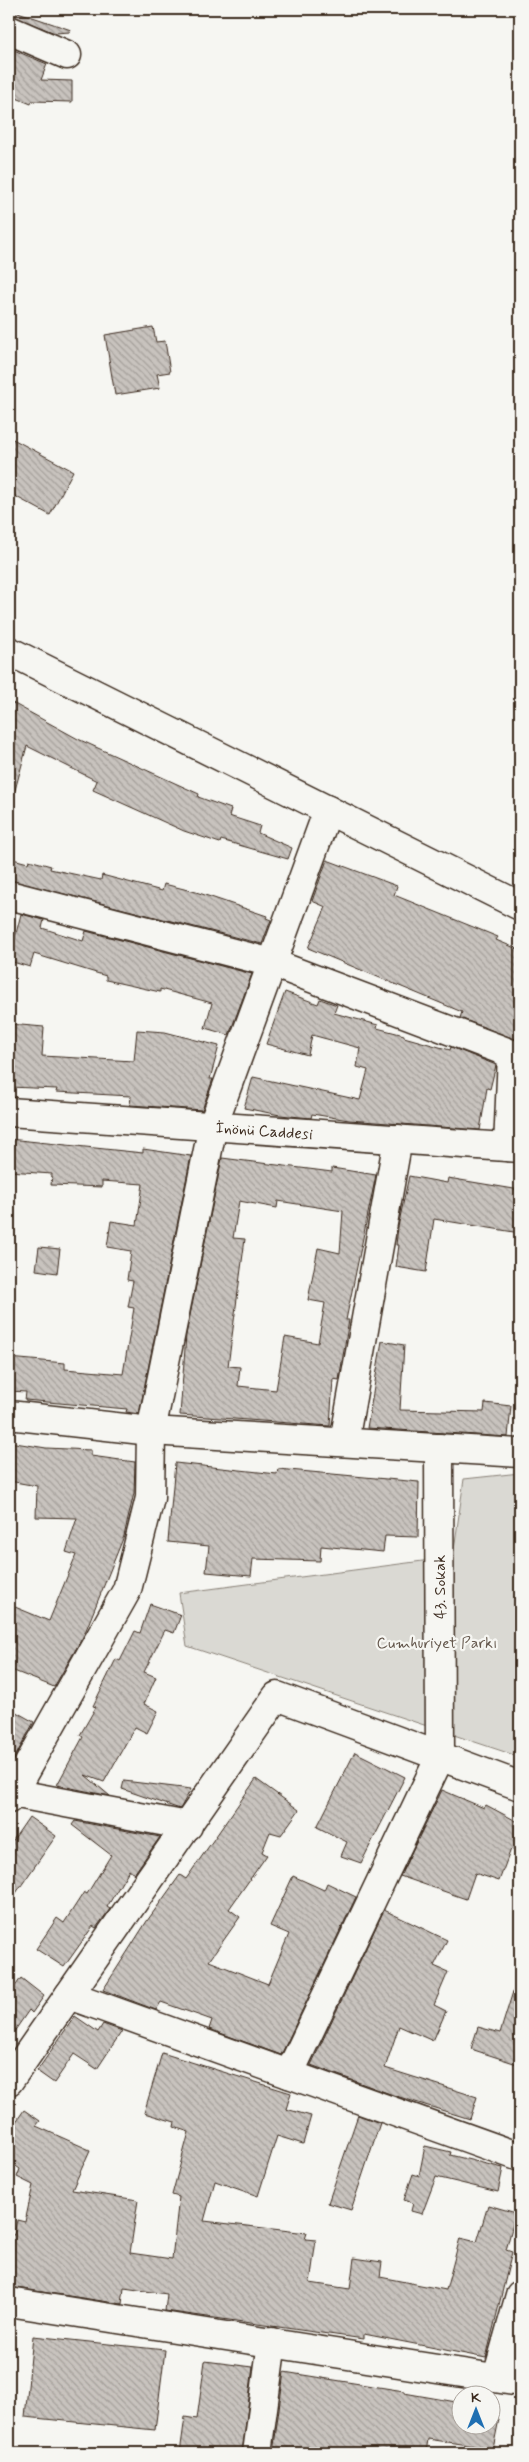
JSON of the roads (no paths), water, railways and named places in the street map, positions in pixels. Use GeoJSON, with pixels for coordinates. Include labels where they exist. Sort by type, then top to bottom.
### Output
{"type":"FeatureCollection","features":[{"type":"Feature","properties":{"kind":"street"},"geometry":{"type":"LineString","coordinates":[[9,30],[67,55]]}},
{"type":"Feature","properties":{"kind":"street"},"geometry":{"type":"LineString","coordinates":[[9,651],[520,906]]}},
{"type":"Feature","properties":{"kind":"street"},"geometry":{"type":"LineString","coordinates":[[188,1826],[10,1796],[127,1590],[150,1498],[151,1431],[213,1125],[328,810]]}},
{"type":"Feature","properties":{"kind":"street"},"geometry":{"type":"LineString","coordinates":[[9,895],[272,963],[512,1054],[514,1147]]}},
{"type":"Feature","properties":{"kind":"street","name":"İnönü Caddesi"},"geometry":{"type":"LineString","coordinates":[[9,1112],[514,1147]]}},
{"type":"Feature","properties":{"kind":"street"},"geometry":{"type":"LineString","coordinates":[[344,1442],[398,1139]]}},
{"type":"Feature","properties":{"kind":"street"},"geometry":{"type":"LineString","coordinates":[[9,1415],[151,1431],[520,1453]]}},
{"type":"Feature","properties":{"kind":"street","name":"43. Sokak"},"geometry":{"type":"LineString","coordinates":[[438,1448],[440,1756]]}},
{"type":"Feature","properties":{"kind":"street"},"geometry":{"type":"LineString","coordinates":[[9,2081],[188,1826],[276,1696],[520,1786]]}},
{"type":"Feature","properties":{"kind":"street"},"geometry":{"type":"LineString","coordinates":[[289,2074],[440,1756]]}},
{"type":"Feature","properties":{"kind":"street"},"geometry":{"type":"LineString","coordinates":[[69,1995],[520,2157]]}},
{"type":"Feature","properties":{"kind":"street"},"geometry":{"type":"LineString","coordinates":[[9,2302],[508,2379],[520,2295]]}},
{"type":"Feature","properties":{"kind":"street"},"geometry":{"type":"LineString","coordinates":[[257,2453],[272,2342]]}},
{"type":"Feature","properties":{"kind":"park label","name":"Cumhuriyet Parkı"},"geometry":{"type":"Point","coordinates":[437,1642]}}]}
